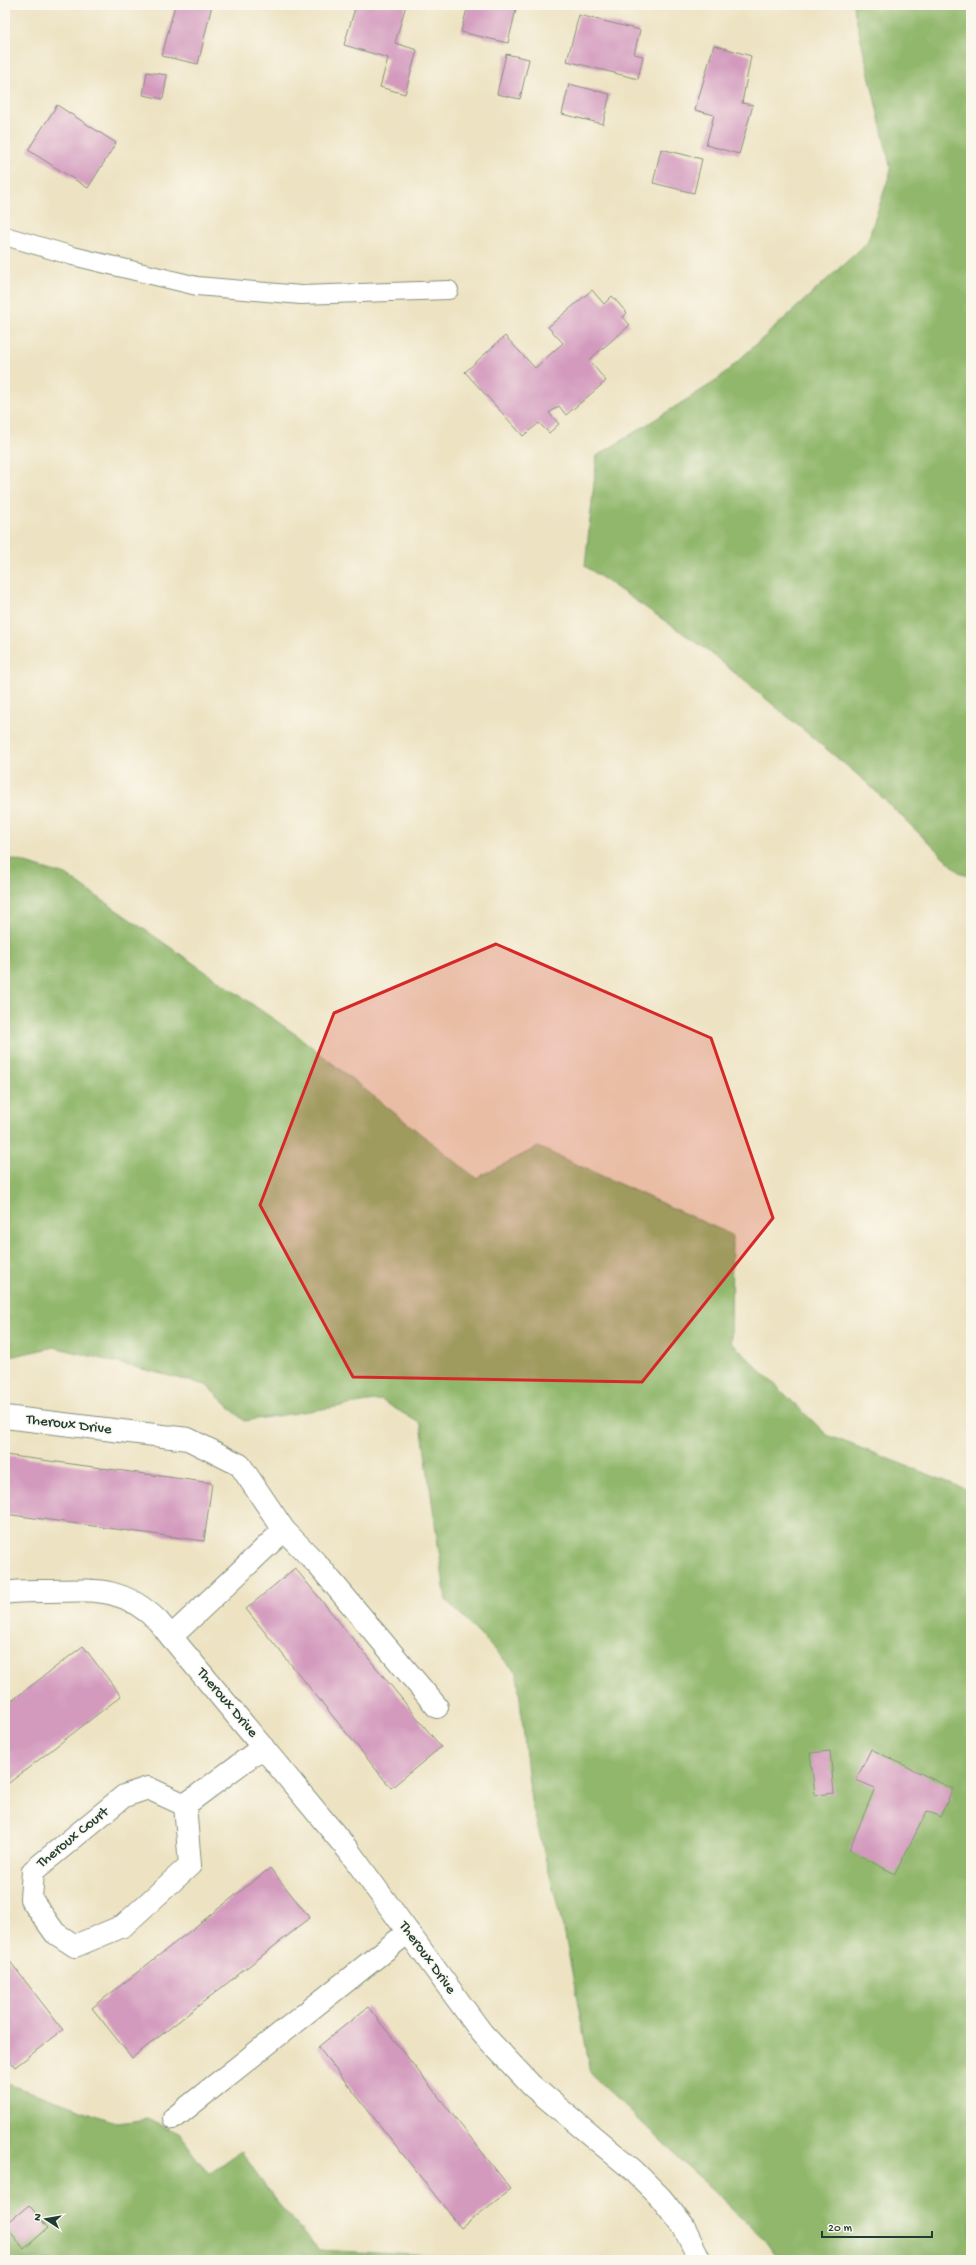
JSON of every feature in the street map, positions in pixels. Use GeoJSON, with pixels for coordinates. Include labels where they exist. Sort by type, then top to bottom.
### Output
{"type":"FeatureCollection","features":[{"type":"Feature","properties":{"kind":"street","name":"Theroux Drive"},"geometry":{"type":"LineString","coordinates":[[5,1417],[188,1439],[240,1465],[284,1530],[318,1565],[437,1707]]}},
{"type":"Feature","properties":{"kind":"street"},"geometry":{"type":"LineString","coordinates":[[171,1637],[284,1530]]}},
{"type":"Feature","properties":{"kind":"street","name":"Theroux Drive"},"geometry":{"type":"LineString","coordinates":[[5,1593],[89,1590],[110,1592],[130,1599],[145,1609],[171,1637],[348,1850],[482,2033],[532,2086],[633,2170],[661,2198],[683,2226],[700,2260]]}},
{"type":"Feature","properties":{"kind":"street"},"geometry":{"type":"LineString","coordinates":[[185,1805],[263,1747]]}},
{"type":"Feature","properties":{"kind":"street","name":"Theroux Court"},"geometry":{"type":"LineString","coordinates":[[148,1788],[185,1805],[190,1865],[123,1926],[75,1946],[54,1933],[31,1899],[33,1871],[124,1796],[148,1788]]}},
{"type":"Feature","properties":{"kind":"street"},"geometry":{"type":"LineString","coordinates":[[174,2118],[408,1932]]}},
{"type":"Feature","properties":{"kind":"lane"},"geometry":{"type":"LineString","coordinates":[[5,236],[73,256],[198,286],[301,296],[448,290]]}},
{"type":"Feature","properties":{"kind":"highlighted area"},"geometry":{"type":"Polygon","coordinates":[[[496,944],[711,1038],[773,1218],[642,1382],[353,1377],[260,1205],[334,1013],[496,944]]]}},
{"type":"Feature","properties":{"kind":"green space"},"geometry":{"type":"Polygon","coordinates":[[[853,5],[971,5],[971,877],[959,872],[865,781],[706,649],[585,566],[597,456],[716,381],[867,243],[891,170],[853,5]]]}},
{"type":"Feature","properties":{"kind":"green space"},"geometry":{"type":"Polygon","coordinates":[[[5,857],[66,875],[298,1036],[476,1178],[538,1147],[732,1235],[731,1342],[827,1435],[971,1491],[971,2260],[779,2260],[763,2238],[591,2074],[565,1935],[531,1801],[517,1673],[446,1600],[421,1424],[381,1400],[244,1421],[206,1385],[54,1347],[5,1358],[5,857]]]}},
{"type":"Feature","properties":{"kind":"green space"},"geometry":{"type":"Polygon","coordinates":[[[5,2083],[118,2123],[147,2119],[179,2133],[209,2174],[241,2151],[275,2200],[319,2250],[507,2260],[5,2260],[5,2083]]]}},
{"type":"Feature","properties":{"kind":"building"},"geometry":{"type":"Polygon","coordinates":[[[175,5],[212,5],[198,64],[162,56],[175,5]]]}},
{"type":"Feature","properties":{"kind":"building"},"geometry":{"type":"Polygon","coordinates":[[[356,5],[406,5],[395,43],[417,50],[405,94],[380,87],[388,58],[344,45],[356,5]]]}},
{"type":"Feature","properties":{"kind":"building"},"geometry":{"type":"Polygon","coordinates":[[[468,5],[517,5],[508,43],[461,32],[468,5]]]}},
{"type":"Feature","properties":{"kind":"building"},"geometry":{"type":"Polygon","coordinates":[[[579,15],[640,30],[634,54],[643,56],[638,79],[567,61],[579,15]]]}},
{"type":"Feature","properties":{"kind":"building"},"geometry":{"type":"Polygon","coordinates":[[[714,45],[751,56],[742,103],[753,105],[739,154],[706,145],[714,115],[695,110],[714,45]]]}},
{"type":"Feature","properties":{"kind":"building"},"geometry":{"type":"Polygon","coordinates":[[[506,54],[529,59],[520,99],[497,94],[506,54]]]}},
{"type":"Feature","properties":{"kind":"building"},"geometry":{"type":"Polygon","coordinates":[[[147,72],[167,75],[163,99],[143,95],[147,72]]]}},
{"type":"Feature","properties":{"kind":"building"},"geometry":{"type":"Polygon","coordinates":[[[569,84],[610,94],[603,124],[562,114],[569,84]]]}},
{"type":"Feature","properties":{"kind":"building"},"geometry":{"type":"Polygon","coordinates":[[[57,105],[116,143],[88,188],[28,150],[57,105]]]}},
{"type":"Feature","properties":{"kind":"building"},"geometry":{"type":"Polygon","coordinates":[[[661,149],[702,159],[694,193],[653,183],[661,149]]]}},
{"type":"Feature","properties":{"kind":"building"},"geometry":{"type":"Polygon","coordinates":[[[592,290],[604,304],[612,296],[627,313],[623,317],[630,325],[589,360],[606,381],[566,415],[559,406],[549,413],[559,424],[549,433],[539,423],[523,436],[465,372],[505,336],[535,368],[563,343],[548,327],[592,290]]]}},
{"type":"Feature","properties":{"kind":"building"},"geometry":{"type":"Polygon","coordinates":[[[5,1455],[212,1483],[204,1541],[5,1514],[5,1455]]]}},
{"type":"Feature","properties":{"kind":"building"},"geometry":{"type":"Polygon","coordinates":[[[295,1568],[441,1747],[391,1788],[246,1609],[295,1568]]]}},
{"type":"Feature","properties":{"kind":"building"},"geometry":{"type":"Polygon","coordinates":[[[83,1646],[121,1696],[5,1786],[5,1706],[83,1646]]]}},
{"type":"Feature","properties":{"kind":"building"},"geometry":{"type":"Polygon","coordinates":[[[871,1749],[953,1789],[940,1817],[927,1811],[895,1874],[849,1850],[875,1788],[856,1780],[871,1749]]]}},
{"type":"Feature","properties":{"kind":"building"},"geometry":{"type":"Polygon","coordinates":[[[830,1751],[834,1793],[815,1795],[810,1753],[830,1751]]]}},
{"type":"Feature","properties":{"kind":"building"},"geometry":{"type":"Polygon","coordinates":[[[270,1868],[310,1918],[132,2058],[92,2008],[270,1868]]]}},
{"type":"Feature","properties":{"kind":"building"},"geometry":{"type":"Polygon","coordinates":[[[5,1955],[63,2030],[15,2067],[5,2055],[5,1955]]]}},
{"type":"Feature","properties":{"kind":"building"},"geometry":{"type":"Polygon","coordinates":[[[368,2007],[511,2189],[461,2228],[318,2047],[368,2007]]]}},
{"type":"Feature","properties":{"kind":"building"},"geometry":{"type":"Polygon","coordinates":[[[29,2205],[48,2228],[24,2249],[5,2225],[29,2205]]]}}]}
